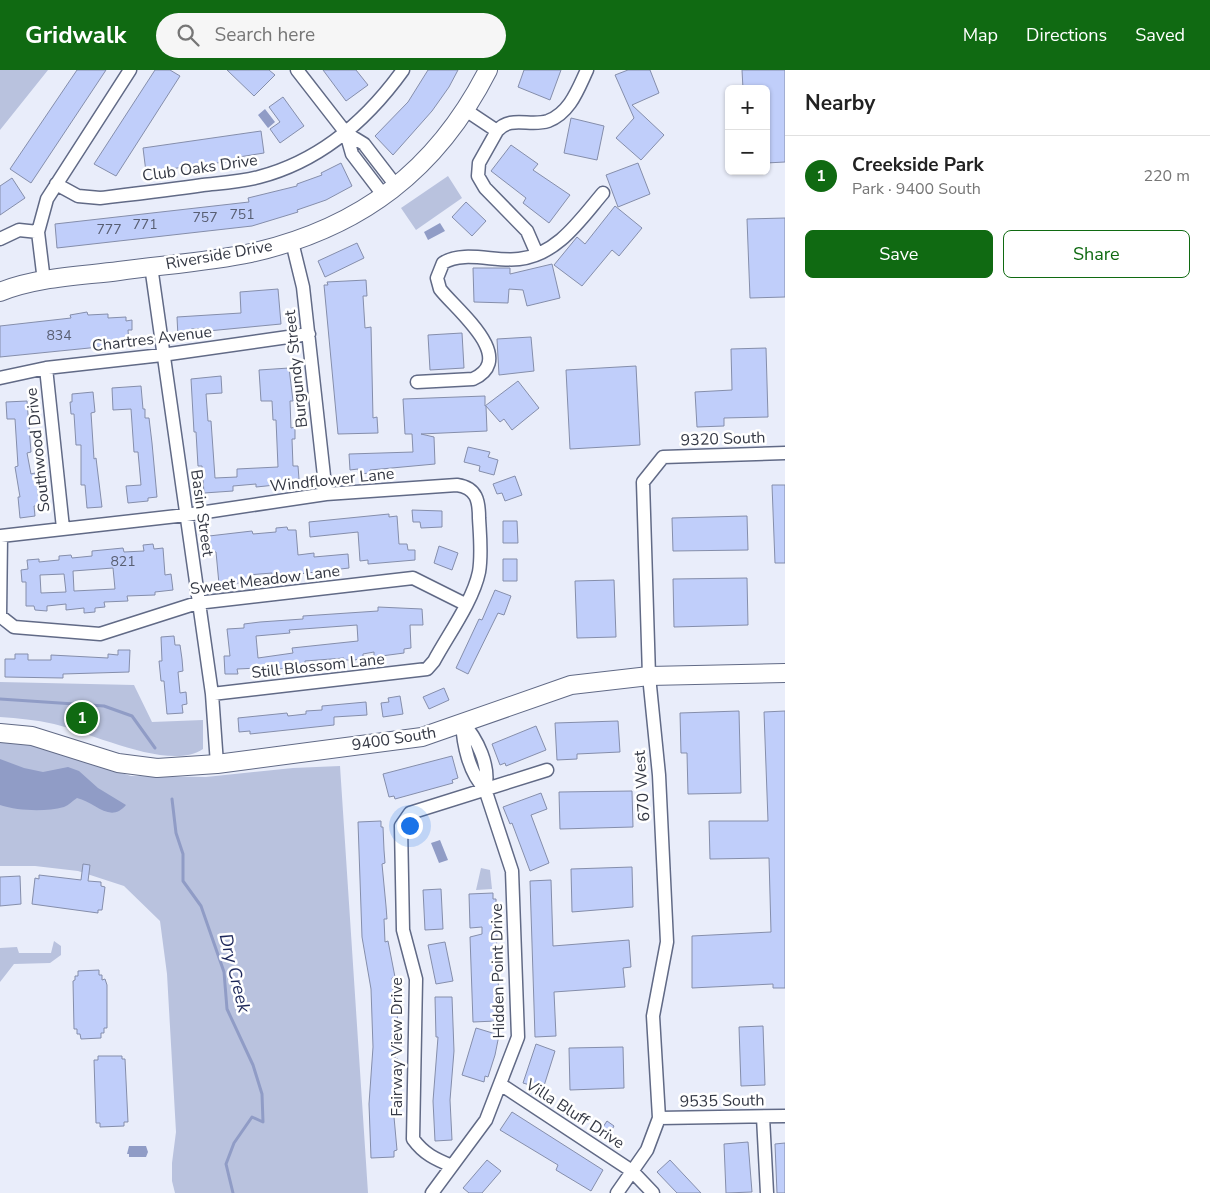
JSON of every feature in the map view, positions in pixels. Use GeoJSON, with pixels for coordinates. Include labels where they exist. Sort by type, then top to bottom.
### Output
{"type":"FeatureCollection","features":[{"type":"Feature","properties":{"kind":"street"},"geometry":{"type":"LineString","coordinates":[[44,281],[38,232],[47,199],[130,70]]}},
{"type":"Feature","properties":{"kind":"street"},"geometry":{"type":"LineString","coordinates":[[297,70],[346,133],[352,154],[390,192]]}},
{"type":"Feature","properties":{"kind":"street","name":"Club Oaks Drive"},"geometry":{"type":"LineString","coordinates":[[56,184],[78,196],[100,198],[258,178],[312,156],[346,133],[379,101],[403,70]]}},
{"type":"Feature","properties":{"kind":"street","name":"Riverside Drive"},"geometry":{"type":"LineString","coordinates":[[0,292],[44,281],[250,253],[292,242],[342,222],[390,192],[441,145],[466,111],[488,70]]}},
{"type":"Feature","properties":{"kind":"street"},"geometry":{"type":"LineString","coordinates":[[537,254],[527,231],[485,188],[478,176],[479,163],[502,124],[549,120],[568,106],[576,96],[587,70]]}},
{"type":"Feature","properties":{"kind":"street"},"geometry":{"type":"LineString","coordinates":[[466,111],[497,131]]}},
{"type":"Feature","properties":{"kind":"street"},"geometry":{"type":"LineString","coordinates":[[417,382],[474,379],[480,376],[488,364],[486,341],[443,294],[437,278],[443,264],[456,258],[512,260],[537,254],[569,233],[603,193]]}},
{"type":"Feature","properties":{"kind":"street"},"geometry":{"type":"LineString","coordinates":[[0,239],[19,230],[38,232]]}},
{"type":"Feature","properties":{"kind":"street","name":"Burgundy Street"},"geometry":{"type":"LineString","coordinates":[[292,242],[303,287],[326,494]]}},
{"type":"Feature","properties":{"kind":"street","name":"Basin Street"},"geometry":{"type":"LineString","coordinates":[[151,266],[197,603],[212,694],[217,764]]}},
{"type":"Feature","properties":{"kind":"street","name":"Chartres Avenue"},"geometry":{"type":"LineString","coordinates":[[0,378],[46,368],[162,356],[309,334]]}},
{"type":"Feature","properties":{"kind":"street","name":"Southwood Drive"},"geometry":{"type":"LineString","coordinates":[[46,368],[63,528]]}},
{"type":"Feature","properties":{"kind":"street","name":"9320 South"},"geometry":{"type":"LineString","coordinates":[[662,457],[785,453]]}},
{"type":"Feature","properties":{"kind":"street","name":"670 West"},"geometry":{"type":"LineString","coordinates":[[659,1118],[653,1016],[667,942],[659,776],[650,676],[643,482],[662,457]]}},
{"type":"Feature","properties":{"kind":"street","name":"Windflower Lane"},"geometry":{"type":"LineString","coordinates":[[1,536],[186,515],[326,494],[458,485],[467,486],[474,492],[479,507],[480,558],[476,580],[434,661],[427,669]]}},
{"type":"Feature","properties":{"kind":"street","name":"Sweet Meadow Lane"},"geometry":{"type":"LineString","coordinates":[[1,536],[0,616],[14,627],[100,634],[197,603],[413,578],[465,604]]}},
{"type":"Feature","properties":{"kind":"street","name":"Still Blossom Lane"},"geometry":{"type":"LineString","coordinates":[[212,694],[427,669]]}},
{"type":"Feature","properties":{"kind":"street","name":"9400 South"},"geometry":{"type":"LineString","coordinates":[[0,733],[32,736],[118,762],[157,768],[217,764],[422,737],[442,732],[462,722],[571,685],[650,676],[785,673]]}},
{"type":"Feature","properties":{"kind":"street","name":"Hidden Point Drive"},"geometry":{"type":"LineString","coordinates":[[432,1193],[486,1120],[518,1037],[512,871],[485,789],[477,781],[463,740],[462,722]]}},
{"type":"Feature","properties":{"kind":"street","name":"Fairway View Drive"},"geometry":{"type":"LineString","coordinates":[[452,1166],[432,1158],[422,1151],[414,1139],[416,979],[403,930],[401,826],[410,813],[547,770]]}},
{"type":"Feature","properties":{"kind":"street","name":"Villa Bluff Drive"},"geometry":{"type":"LineString","coordinates":[[500,1084],[632,1171],[653,1193]]}},
{"type":"Feature","properties":{"kind":"street","name":"9535 South"},"geometry":{"type":"LineString","coordinates":[[659,1118],[785,1116]]}},
{"type":"Feature","properties":{"kind":"street"},"geometry":{"type":"LineString","coordinates":[[763,1117],[767,1193]]}},
{"type":"Feature","properties":{"kind":"street"},"geometry":{"type":"LineString","coordinates":[[617,1193],[647,1150],[659,1118]]}},
{"type":"Feature","properties":{"kind":"shaded area"},"geometry":{"type":"Polygon","coordinates":[[[0,70],[48,70],[0,130],[0,70]]]}},
{"type":"Feature","properties":{"kind":"shaded area"},"geometry":{"type":"Polygon","coordinates":[[[265,109],[275,122],[268,128],[258,115],[265,109]]]}},
{"type":"Feature","properties":{"kind":"shaded area"},"geometry":{"type":"Polygon","coordinates":[[[448,176],[462,198],[416,230],[401,208],[448,176]]]}},
{"type":"Feature","properties":{"kind":"shaded area"},"geometry":{"type":"Polygon","coordinates":[[[440,223],[445,231],[428,240],[424,232],[440,223]]]}},
{"type":"Feature","properties":{"kind":"shaded area"},"geometry":{"type":"Polygon","coordinates":[[[0,682],[134,685],[152,722],[203,720],[203,749],[188,755],[170,756],[150,753],[54,724],[0,717],[0,682]]]}},
{"type":"Feature","properties":{"kind":"shaded area"},"geometry":{"type":"Polygon","coordinates":[[[0,741],[27,744],[131,776],[206,777],[293,768],[340,766],[368,1193],[175,1193],[172,1181],[172,1163],[176,1132],[167,974],[160,921],[124,886],[78,871],[35,866],[0,866],[0,741]]]}},
{"type":"Feature","properties":{"kind":"shaded area"},"geometry":{"type":"Polygon","coordinates":[[[0,759],[24,768],[43,772],[68,767],[79,771],[98,788],[126,805],[120,810],[108,812],[77,798],[64,807],[49,810],[24,810],[0,805],[0,759]]]}},
{"type":"Feature","properties":{"kind":"shaded area"},"geometry":{"type":"Polygon","coordinates":[[[440,840],[448,860],[439,863],[431,843],[440,840]]]}},
{"type":"Feature","properties":{"kind":"shaded area"},"geometry":{"type":"Polygon","coordinates":[[[481,868],[490,870],[492,889],[476,890],[481,868]]]}},
{"type":"Feature","properties":{"kind":"shaded area"},"geometry":{"type":"Polygon","coordinates":[[[54,941],[61,946],[61,955],[50,963],[14,964],[0,982],[0,948],[17,947],[19,953],[51,953],[54,941]]]}},
{"type":"Feature","properties":{"kind":"shaded area"},"geometry":{"type":"Polygon","coordinates":[[[129,1146],[146,1146],[148,1152],[146,1157],[129,1157],[129,1154],[127,1154],[129,1146]]]}},
{"type":"Feature","properties":{"kind":"building"},"geometry":{"type":"Polygon","coordinates":[[[77,70],[106,70],[31,183],[10,169],[77,70]]]}},
{"type":"Feature","properties":{"kind":"building"},"geometry":{"type":"Polygon","coordinates":[[[155,70],[170,70],[180,76],[116,176],[94,164],[155,70]]]}},
{"type":"Feature","properties":{"kind":"building"},"geometry":{"type":"Polygon","coordinates":[[[227,70],[269,70],[275,75],[254,96],[227,70]]]}},
{"type":"Feature","properties":{"kind":"building"},"geometry":{"type":"Polygon","coordinates":[[[323,70],[356,70],[368,85],[346,101],[323,70]]]}},
{"type":"Feature","properties":{"kind":"building"},"geometry":{"type":"Polygon","coordinates":[[[428,70],[458,70],[449,87],[432,111],[393,155],[375,136],[408,102],[428,70]]]}},
{"type":"Feature","properties":{"kind":"building"},"geometry":{"type":"Polygon","coordinates":[[[524,70],[561,70],[550,100],[518,87],[524,70]]]}},
{"type":"Feature","properties":{"kind":"building"},"geometry":{"type":"Polygon","coordinates":[[[628,70],[650,70],[659,93],[632,105],[664,135],[641,160],[616,138],[634,118],[615,75],[628,70]]]}},
{"type":"Feature","properties":{"kind":"building"},"geometry":{"type":"Polygon","coordinates":[[[742,70],[785,70],[785,162],[770,163],[770,85],[743,85],[742,70]]]}},
{"type":"Feature","properties":{"kind":"building"},"geometry":{"type":"Polygon","coordinates":[[[283,97],[304,126],[280,143],[270,129],[280,122],[269,107],[283,97]]]}},
{"type":"Feature","properties":{"kind":"building"},"geometry":{"type":"Polygon","coordinates":[[[571,118],[604,126],[597,160],[564,153],[571,118]]]}},
{"type":"Feature","properties":{"kind":"building"},"geometry":{"type":"Polygon","coordinates":[[[261,131],[264,153],[239,157],[240,160],[146,172],[143,148],[261,131]]]}},
{"type":"Feature","properties":{"kind":"building"},"geometry":{"type":"Polygon","coordinates":[[[511,145],[538,164],[533,170],[570,195],[549,223],[523,203],[526,198],[491,171],[511,145]]]}},
{"type":"Feature","properties":{"kind":"building"},"geometry":{"type":"Polygon","coordinates":[[[341,163],[352,186],[326,200],[297,210],[298,212],[252,226],[57,248],[55,224],[249,202],[248,198],[297,186],[297,184],[322,175],[321,173],[341,163]]]}},
{"type":"Feature","properties":{"kind":"building"},"geometry":{"type":"Polygon","coordinates":[[[638,163],[650,194],[618,207],[606,175],[638,163]]]}},
{"type":"Feature","properties":{"kind":"building"},"geometry":{"type":"Polygon","coordinates":[[[12,178],[25,198],[0,215],[0,186],[12,178]]]}},
{"type":"Feature","properties":{"kind":"building"},"geometry":{"type":"Polygon","coordinates":[[[466,202],[486,221],[472,236],[452,217],[466,202]]]}},
{"type":"Feature","properties":{"kind":"building"},"geometry":{"type":"Polygon","coordinates":[[[615,206],[642,228],[619,256],[612,250],[582,286],[554,265],[577,237],[585,244],[615,206]]]}},
{"type":"Feature","properties":{"kind":"building"},"geometry":{"type":"Polygon","coordinates":[[[785,218],[785,297],[750,298],[747,219],[785,218]]]}},
{"type":"Feature","properties":{"kind":"building"},"geometry":{"type":"Polygon","coordinates":[[[357,243],[364,258],[325,277],[318,261],[357,243]]]}},
{"type":"Feature","properties":{"kind":"building"},"geometry":{"type":"Polygon","coordinates":[[[552,264],[560,298],[527,306],[523,290],[509,289],[508,303],[474,302],[473,268],[510,268],[510,274],[552,264]]]}},
{"type":"Feature","properties":{"kind":"building"},"geometry":{"type":"Polygon","coordinates":[[[366,280],[367,296],[363,296],[365,328],[371,327],[373,418],[377,417],[378,433],[338,434],[324,285],[328,285],[327,282],[366,280]]]}},
{"type":"Feature","properties":{"kind":"building"},"geometry":{"type":"Polygon","coordinates":[[[278,289],[281,324],[208,331],[208,328],[191,329],[191,336],[178,337],[177,317],[241,313],[240,292],[278,289]]]}},
{"type":"Feature","properties":{"kind":"building"},"geometry":{"type":"Polygon","coordinates":[[[87,312],[88,315],[108,314],[108,318],[126,317],[126,321],[132,320],[132,330],[128,330],[129,344],[0,357],[0,326],[71,318],[70,315],[87,312]]]}},
{"type":"Feature","properties":{"kind":"building"},"geometry":{"type":"Polygon","coordinates":[[[462,333],[464,368],[430,370],[428,335],[462,333]]]}},
{"type":"Feature","properties":{"kind":"building"},"geometry":{"type":"Polygon","coordinates":[[[531,337],[534,371],[499,375],[497,339],[531,337]]]}},
{"type":"Feature","properties":{"kind":"building"},"geometry":{"type":"Polygon","coordinates":[[[766,348],[768,417],[724,418],[724,426],[697,427],[695,392],[732,390],[731,349],[766,348]]]}},
{"type":"Feature","properties":{"kind":"building"},"geometry":{"type":"Polygon","coordinates":[[[636,366],[640,445],[570,449],[566,370],[636,366]]]}},
{"type":"Feature","properties":{"kind":"building"},"geometry":{"type":"Polygon","coordinates":[[[289,368],[293,401],[290,401],[291,428],[295,427],[295,439],[292,439],[293,466],[298,466],[299,479],[291,480],[291,483],[256,487],[256,484],[233,486],[233,491],[204,493],[202,466],[198,466],[196,432],[194,432],[191,379],[221,376],[222,393],[206,394],[208,421],[211,421],[215,478],[237,477],[237,469],[278,467],[276,420],[273,420],[272,401],[261,401],[259,370],[289,368]]]}},
{"type":"Feature","properties":{"kind":"building"},"geometry":{"type":"Polygon","coordinates":[[[518,381],[539,408],[512,430],[504,419],[500,422],[486,406],[487,431],[421,434],[434,437],[435,464],[370,470],[370,473],[359,474],[358,469],[350,470],[349,454],[413,452],[412,434],[405,434],[403,399],[485,396],[485,406],[518,381]]]}},
{"type":"Feature","properties":{"kind":"building"},"geometry":{"type":"Polygon","coordinates":[[[141,386],[145,418],[149,418],[157,497],[148,498],[148,501],[128,503],[126,486],[141,485],[138,452],[134,452],[131,409],[113,410],[112,388],[141,386]]]}},
{"type":"Feature","properties":{"kind":"building"},"geometry":{"type":"Polygon","coordinates":[[[93,392],[95,412],[91,413],[94,459],[96,458],[102,507],[87,508],[85,485],[81,485],[81,445],[76,445],[74,414],[71,414],[70,402],[72,402],[72,394],[93,392]]]}},
{"type":"Feature","properties":{"kind":"building"},"geometry":{"type":"Polygon","coordinates":[[[27,401],[31,452],[27,453],[31,474],[35,473],[40,506],[34,506],[35,516],[20,518],[18,497],[20,497],[15,467],[18,466],[15,419],[7,419],[6,402],[27,401]]]}},
{"type":"Feature","properties":{"kind":"building"},"geometry":{"type":"Polygon","coordinates":[[[468,447],[490,452],[488,457],[498,460],[494,475],[479,471],[480,466],[464,462],[468,447]]]}},
{"type":"Feature","properties":{"kind":"building"},"geometry":{"type":"Polygon","coordinates":[[[515,476],[522,495],[505,501],[502,493],[497,494],[493,484],[515,476]]]}},
{"type":"Feature","properties":{"kind":"building"},"geometry":{"type":"Polygon","coordinates":[[[772,485],[785,485],[785,563],[775,563],[772,485]]]}},
{"type":"Feature","properties":{"kind":"building"},"geometry":{"type":"Polygon","coordinates":[[[412,510],[442,511],[442,527],[421,528],[420,522],[413,522],[412,510]]]}},
{"type":"Feature","properties":{"kind":"building"},"geometry":{"type":"Polygon","coordinates":[[[389,514],[389,517],[397,516],[399,544],[407,544],[408,550],[415,550],[415,560],[368,564],[368,560],[360,561],[358,532],[310,537],[309,522],[389,514]]]}},
{"type":"Feature","properties":{"kind":"building"},"geometry":{"type":"Polygon","coordinates":[[[747,516],[748,550],[673,551],[672,518],[747,516]]]}},
{"type":"Feature","properties":{"kind":"building"},"geometry":{"type":"Polygon","coordinates":[[[503,521],[517,521],[518,543],[503,543],[503,521]]]}},
{"type":"Feature","properties":{"kind":"building"},"geometry":{"type":"Polygon","coordinates":[[[287,527],[288,530],[296,530],[298,555],[314,553],[314,557],[348,554],[349,568],[272,577],[272,573],[248,575],[248,579],[240,579],[240,583],[219,584],[216,552],[210,552],[209,536],[252,531],[253,534],[276,532],[276,528],[287,527]]]}},
{"type":"Feature","properties":{"kind":"building"},"geometry":{"type":"Polygon","coordinates":[[[153,544],[154,549],[163,548],[165,575],[171,574],[173,590],[155,592],[155,595],[127,596],[128,601],[104,602],[105,607],[95,608],[95,612],[84,613],[84,608],[66,610],[66,604],[47,606],[47,611],[35,610],[34,606],[26,606],[26,582],[22,582],[21,570],[28,569],[27,560],[39,559],[39,562],[59,560],[59,556],[71,555],[72,558],[92,556],[92,551],[123,548],[124,552],[144,551],[143,545],[153,544]],[[113,568],[73,571],[74,591],[115,589],[113,568]],[[64,574],[40,575],[41,593],[66,592],[64,574]]]}},
{"type":"Feature","properties":{"kind":"building"},"geometry":{"type":"Polygon","coordinates":[[[439,546],[458,553],[452,570],[434,563],[439,546]]]}},
{"type":"Feature","properties":{"kind":"building"},"geometry":{"type":"Polygon","coordinates":[[[503,559],[517,559],[517,581],[503,581],[503,559]]]}},
{"type":"Feature","properties":{"kind":"building"},"geometry":{"type":"Polygon","coordinates":[[[747,578],[748,625],[674,627],[673,579],[747,578]]]}},
{"type":"Feature","properties":{"kind":"building"},"geometry":{"type":"Polygon","coordinates":[[[614,580],[616,637],[577,638],[575,581],[614,580]]]}},
{"type":"Feature","properties":{"kind":"building"},"geometry":{"type":"Polygon","coordinates":[[[495,590],[511,596],[504,615],[498,613],[468,674],[456,668],[479,619],[482,620],[495,590]]]}},
{"type":"Feature","properties":{"kind":"building"},"geometry":{"type":"Polygon","coordinates":[[[378,607],[422,609],[423,625],[410,625],[411,648],[404,649],[404,653],[374,657],[374,652],[363,654],[363,657],[355,660],[344,660],[344,658],[305,661],[305,666],[260,671],[259,668],[237,669],[238,674],[225,674],[224,656],[230,656],[227,629],[244,628],[244,624],[303,619],[303,616],[378,611],[378,607]],[[357,625],[289,630],[290,633],[256,636],[258,658],[293,653],[292,648],[358,641],[357,625]]]}},
{"type":"Feature","properties":{"kind":"building"},"geometry":{"type":"Polygon","coordinates":[[[174,636],[175,645],[180,645],[182,659],[183,671],[178,672],[180,693],[186,692],[187,704],[182,705],[183,713],[167,714],[164,681],[161,681],[159,661],[162,661],[161,637],[174,636]]]}},
{"type":"Feature","properties":{"kind":"building"},"geometry":{"type":"Polygon","coordinates":[[[118,650],[130,650],[129,672],[63,674],[63,678],[5,677],[5,659],[15,659],[15,654],[28,654],[28,660],[51,660],[51,655],[108,658],[108,654],[118,655],[118,650]]]}},
{"type":"Feature","properties":{"kind":"building"},"geometry":{"type":"Polygon","coordinates":[[[444,688],[449,700],[429,709],[423,697],[444,688]]]}},
{"type":"Feature","properties":{"kind":"building"},"geometry":{"type":"Polygon","coordinates":[[[400,696],[403,714],[383,717],[381,703],[389,702],[388,698],[400,696]]]}},
{"type":"Feature","properties":{"kind":"building"},"geometry":{"type":"Polygon","coordinates":[[[366,702],[367,715],[334,717],[334,725],[250,734],[250,731],[239,732],[238,718],[287,713],[288,716],[306,714],[306,711],[322,710],[322,706],[366,702]]]}},
{"type":"Feature","properties":{"kind":"building"},"geometry":{"type":"Polygon","coordinates":[[[739,711],[741,793],[688,794],[687,753],[681,753],[680,713],[739,711]]]}},
{"type":"Feature","properties":{"kind":"building"},"geometry":{"type":"Polygon","coordinates":[[[785,711],[785,988],[773,988],[773,984],[692,988],[692,936],[771,932],[769,858],[710,859],[709,821],[768,821],[764,712],[785,711]]]}},
{"type":"Feature","properties":{"kind":"building"},"geometry":{"type":"Polygon","coordinates":[[[618,721],[620,752],[577,754],[577,759],[557,760],[555,723],[618,721]]]}},
{"type":"Feature","properties":{"kind":"building"},"geometry":{"type":"Polygon","coordinates":[[[536,726],[546,750],[506,766],[505,763],[500,765],[492,744],[536,726]]]}},
{"type":"Feature","properties":{"kind":"building"},"geometry":{"type":"Polygon","coordinates":[[[452,756],[458,778],[452,780],[453,783],[395,799],[394,796],[389,797],[383,774],[452,756]]]}},
{"type":"Feature","properties":{"kind":"building"},"geometry":{"type":"Polygon","coordinates":[[[632,791],[633,827],[560,829],[559,792],[632,791]]]}},
{"type":"Feature","properties":{"kind":"building"},"geometry":{"type":"Polygon","coordinates":[[[541,793],[547,809],[531,815],[549,863],[530,871],[512,823],[510,824],[503,807],[541,793]]]}},
{"type":"Feature","properties":{"kind":"building"},"geometry":{"type":"Polygon","coordinates":[[[381,821],[385,863],[382,864],[387,919],[384,919],[385,942],[388,941],[395,977],[392,978],[394,1000],[397,1000],[398,1036],[395,1036],[395,1059],[398,1059],[397,1082],[396,1095],[392,1095],[397,1150],[394,1151],[394,1157],[371,1158],[369,1104],[373,1047],[371,989],[362,937],[358,822],[381,821]]]}},
{"type":"Feature","properties":{"kind":"building"},"geometry":{"type":"Polygon","coordinates":[[[83,864],[90,865],[88,881],[101,882],[101,886],[105,887],[102,910],[98,910],[98,913],[32,904],[35,878],[39,879],[39,875],[81,880],[83,864]]]}},
{"type":"Feature","properties":{"kind":"building"},"geometry":{"type":"Polygon","coordinates":[[[632,867],[633,907],[572,912],[571,869],[632,867]]]}},
{"type":"Feature","properties":{"kind":"building"},"geometry":{"type":"Polygon","coordinates":[[[20,876],[21,904],[0,906],[0,877],[20,876]]]}},
{"type":"Feature","properties":{"kind":"building"},"geometry":{"type":"Polygon","coordinates":[[[551,880],[553,946],[629,940],[631,967],[623,968],[625,987],[554,992],[556,1036],[535,1037],[530,881],[551,880]]]}},
{"type":"Feature","properties":{"kind":"building"},"geometry":{"type":"Polygon","coordinates":[[[441,889],[443,929],[425,930],[423,890],[441,889]]]}},
{"type":"Feature","properties":{"kind":"building"},"geometry":{"type":"Polygon","coordinates":[[[493,893],[493,899],[496,899],[497,936],[495,979],[498,979],[500,1015],[496,1015],[496,1021],[473,1022],[470,937],[482,934],[482,927],[470,928],[469,894],[493,893]]]}},
{"type":"Feature","properties":{"kind":"building"},"geometry":{"type":"Polygon","coordinates":[[[445,942],[453,981],[436,984],[428,945],[445,942]]]}},
{"type":"Feature","properties":{"kind":"building"},"geometry":{"type":"Polygon","coordinates":[[[99,970],[99,975],[102,975],[102,980],[105,979],[107,985],[107,1028],[104,1028],[104,1033],[101,1033],[101,1038],[81,1039],[80,1034],[77,1034],[77,1029],[74,1029],[73,981],[75,976],[78,976],[78,971],[99,970]]]}},
{"type":"Feature","properties":{"kind":"building"},"geometry":{"type":"Polygon","coordinates":[[[435,997],[452,997],[454,1051],[450,1100],[452,1140],[435,1141],[433,1101],[438,1037],[436,1037],[435,997]]]}},
{"type":"Feature","properties":{"kind":"building"},"geometry":{"type":"Polygon","coordinates":[[[763,1026],[765,1085],[741,1086],[739,1027],[763,1026]]]}},
{"type":"Feature","properties":{"kind":"building"},"geometry":{"type":"Polygon","coordinates":[[[476,1028],[499,1035],[488,1077],[485,1076],[484,1082],[462,1075],[476,1028]]]}},
{"type":"Feature","properties":{"kind":"building"},"geometry":{"type":"Polygon","coordinates":[[[536,1044],[555,1051],[543,1089],[523,1083],[536,1044]]]}},
{"type":"Feature","properties":{"kind":"building"},"geometry":{"type":"Polygon","coordinates":[[[623,1047],[624,1088],[570,1090],[569,1048],[623,1047]]]}},
{"type":"Feature","properties":{"kind":"building"},"geometry":{"type":"Polygon","coordinates":[[[98,1056],[122,1056],[122,1059],[125,1059],[128,1122],[124,1122],[124,1126],[100,1127],[100,1123],[96,1123],[94,1060],[98,1060],[98,1056]]]}},
{"type":"Feature","properties":{"kind":"building"},"geometry":{"type":"Polygon","coordinates":[[[512,1112],[603,1170],[591,1191],[556,1170],[558,1165],[500,1130],[512,1112]]]}},
{"type":"Feature","properties":{"kind":"building"},"geometry":{"type":"Polygon","coordinates":[[[607,1121],[614,1126],[609,1135],[601,1130],[607,1121]]]}},
{"type":"Feature","properties":{"kind":"building"},"geometry":{"type":"Polygon","coordinates":[[[748,1142],[752,1192],[726,1193],[724,1144],[748,1142]]]}},
{"type":"Feature","properties":{"kind":"building"},"geometry":{"type":"Polygon","coordinates":[[[785,1143],[785,1193],[777,1193],[775,1144],[785,1143]]]}},
{"type":"Feature","properties":{"kind":"building"},"geometry":{"type":"Polygon","coordinates":[[[487,1160],[501,1171],[482,1193],[469,1193],[463,1188],[487,1160]]]}},
{"type":"Feature","properties":{"kind":"building"},"geometry":{"type":"Polygon","coordinates":[[[670,1160],[701,1193],[677,1193],[657,1172],[670,1160]]]}},
{"type":"Feature","properties":{"kind":"waterway","name":"Dry Creek"},"geometry":{"type":"LineString","coordinates":[[0,699],[104,706],[132,716],[155,748]]}},
{"type":"Feature","properties":{"kind":"waterway","name":"Dry Creek"},"geometry":{"type":"LineString","coordinates":[[172,799],[176,833],[183,854],[183,881],[201,906],[224,972],[227,1009],[253,1065],[262,1094],[263,1122],[252,1117],[234,1143],[226,1164],[233,1193]]}},
{"type":"Feature","properties":{"kind":"place","name":"Creekside Park"},"geometry":{"type":"Point","coordinates":[82,718]}}]}
